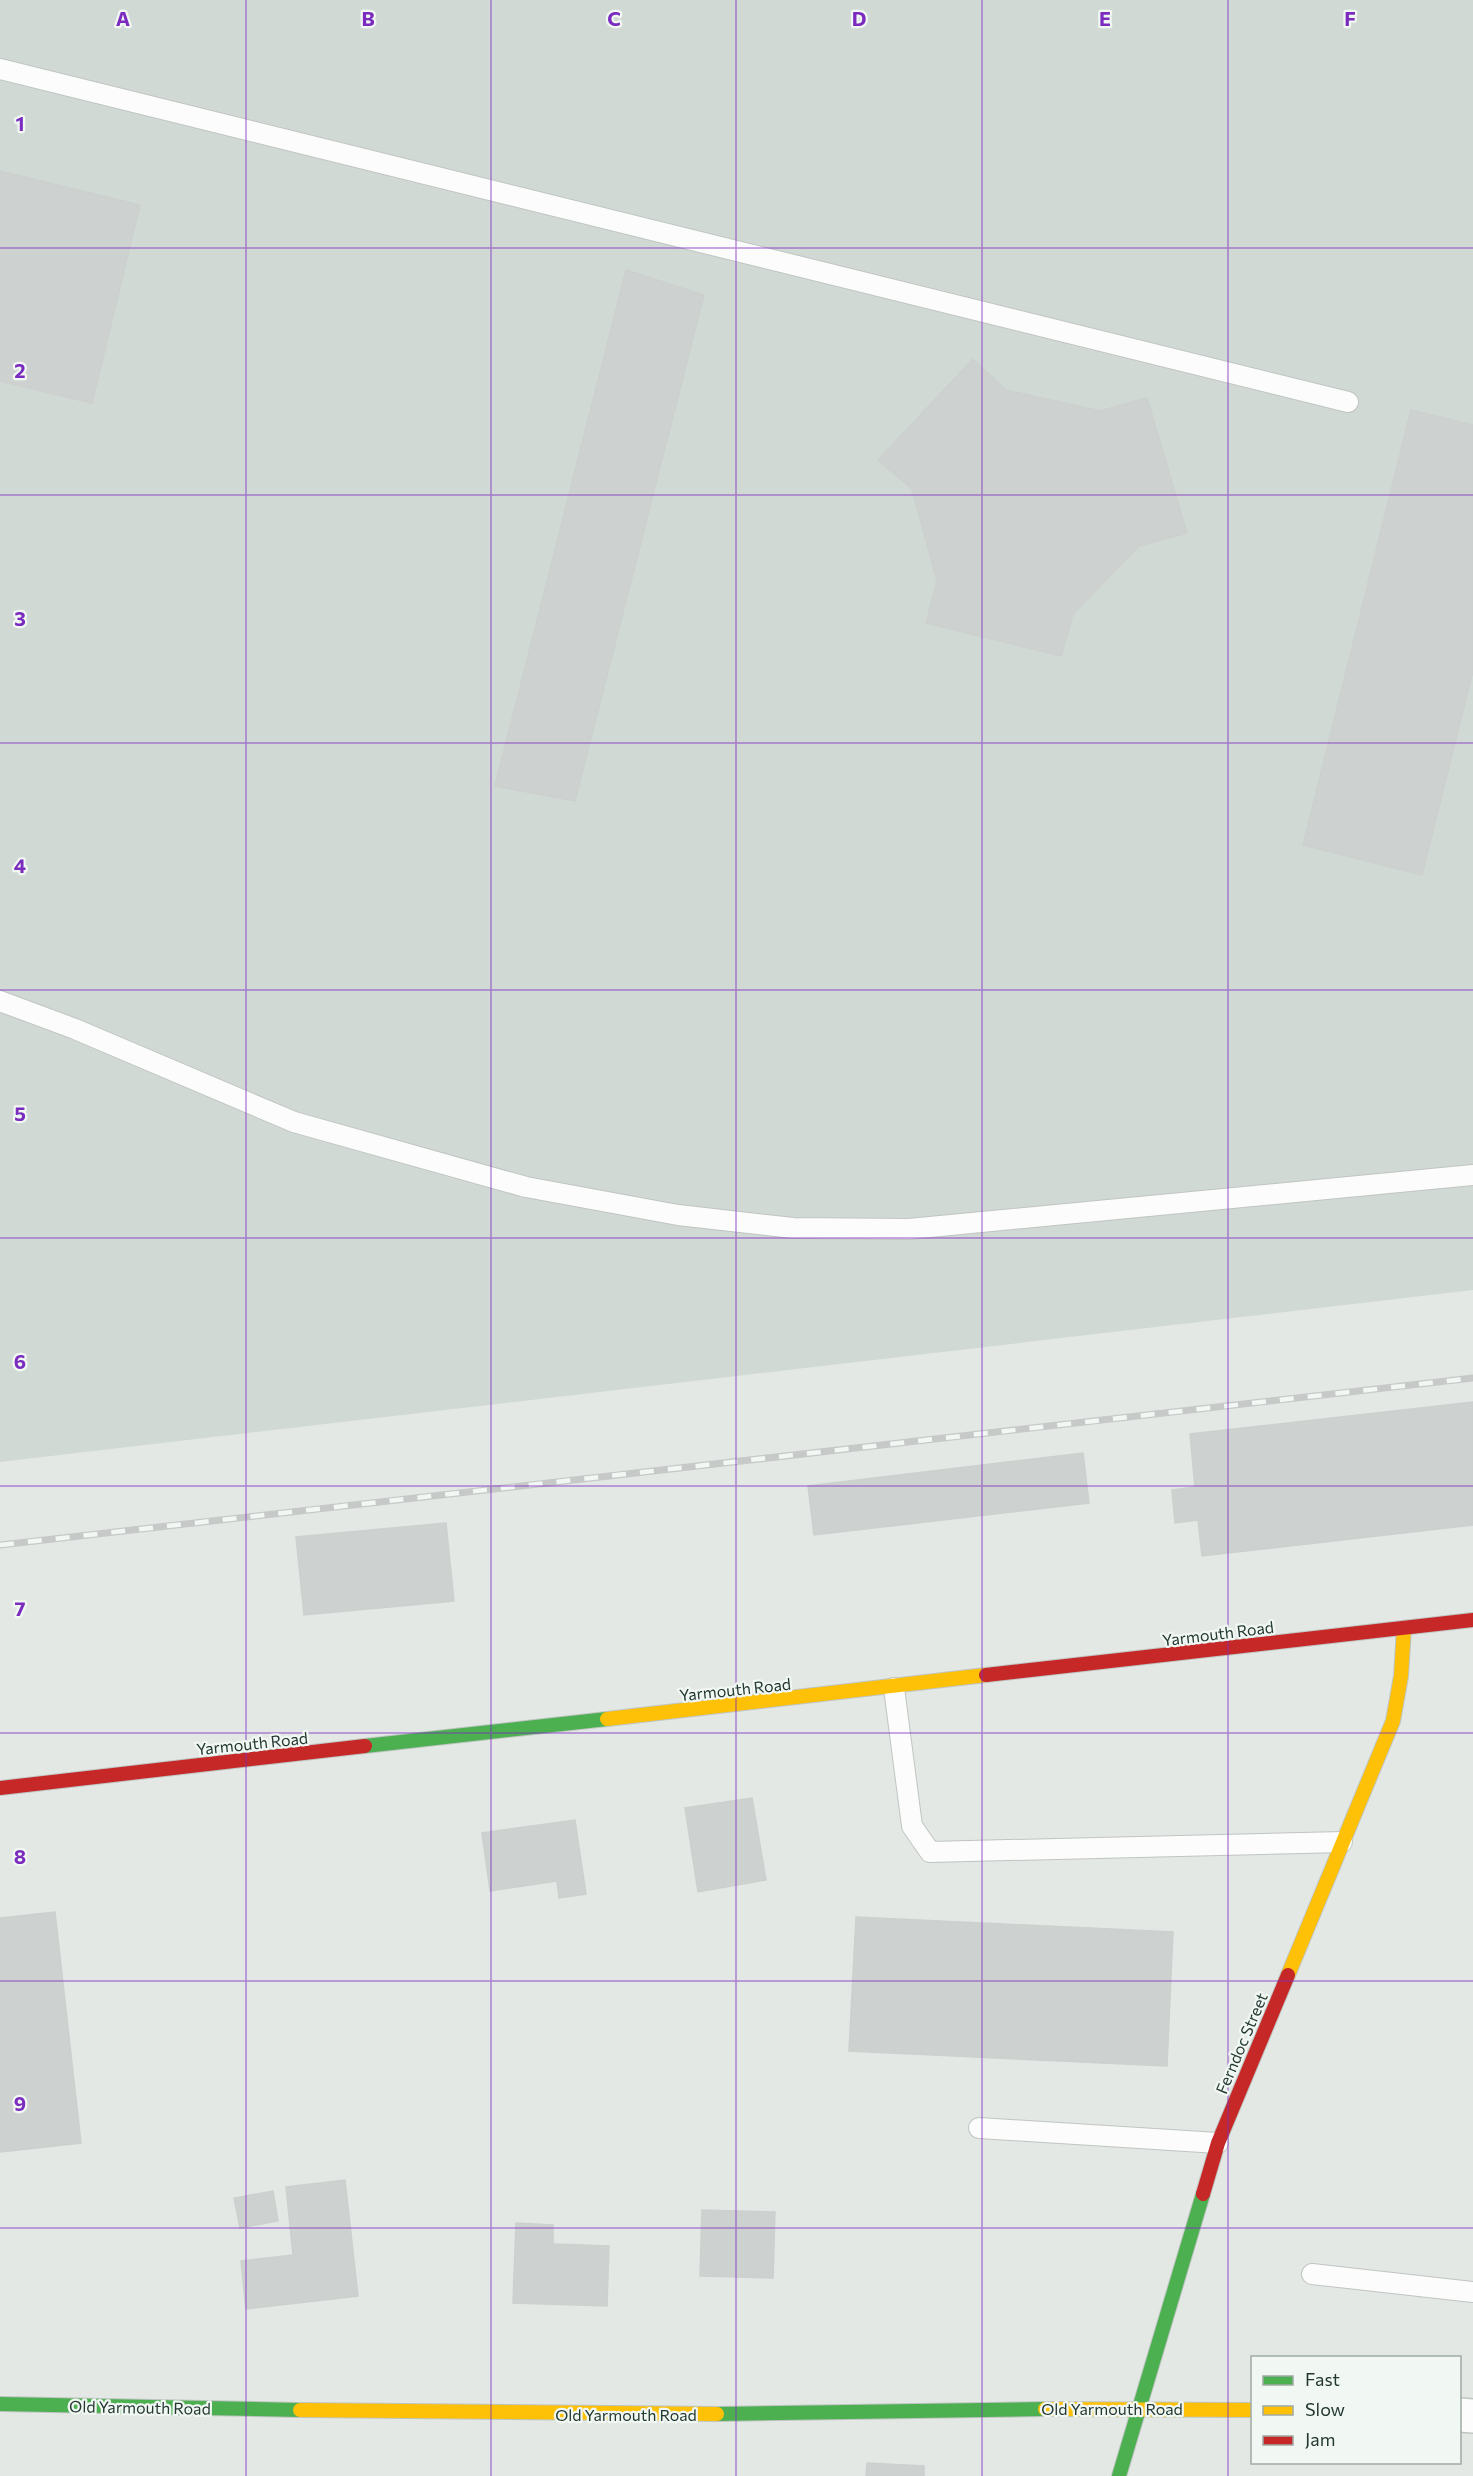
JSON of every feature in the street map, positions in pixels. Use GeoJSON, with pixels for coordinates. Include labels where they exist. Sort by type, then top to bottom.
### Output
{"type":"FeatureCollection","features":[{"type":"Feature","properties":{"kind":"street","name":"Yarmouth Road"},"geometry":{"type":"LineString","coordinates":[[0,1788],[894,1688],[1473,1620]]}},
{"type":"Feature","properties":{"kind":"street","name":"Ferndoc Street"},"geometry":{"type":"LineString","coordinates":[[1119,2476],[1218,2143],[1393,1721],[1401,1676],[1404,1628]]}},
{"type":"Feature","properties":{"kind":"street","name":"Old Yarmouth Road"},"geometry":{"type":"LineString","coordinates":[[0,2404],[388,2413],[632,2415],[1139,2407],[1251,2410]]}},
{"type":"Feature","properties":{"kind":"lane"},"geometry":{"type":"LineString","coordinates":[[0,69],[1348,402]]}},
{"type":"Feature","properties":{"kind":"lane"},"geometry":{"type":"LineString","coordinates":[[0,1002],[75,1029],[294,1122],[526,1187],[690,1216],[793,1228],[909,1229],[1473,1174]]}},
{"type":"Feature","properties":{"kind":"lane"},"geometry":{"type":"LineString","coordinates":[[894,1688],[912,1826],[930,1852],[1342,1842]]}},
{"type":"Feature","properties":{"kind":"lane"},"geometry":{"type":"LineString","coordinates":[[979,2128],[1218,2143]]}},
{"type":"Feature","properties":{"kind":"lane"},"geometry":{"type":"LineString","coordinates":[[1312,2274],[1473,2292]]}},
{"type":"Feature","properties":{"kind":"shaded area"},"geometry":{"type":"Polygon","coordinates":[[[0,0],[1473,0],[1473,1290],[0,1462],[0,0]]]}},
{"type":"Feature","properties":{"kind":"building"},"geometry":{"type":"Polygon","coordinates":[[[0,171],[140,205],[92,403],[0,381],[0,171]]]}},
{"type":"Feature","properties":{"kind":"building"},"geometry":{"type":"Polygon","coordinates":[[[626,270],[704,295],[575,801],[495,786],[626,270]]]}},
{"type":"Feature","properties":{"kind":"building"},"geometry":{"type":"Polygon","coordinates":[[[973,359],[1006,390],[1100,411],[1147,398],[1187,533],[1139,546],[1073,614],[1061,656],[926,623],[937,581],[912,489],[878,460],[973,359]]]}},
{"type":"Feature","properties":{"kind":"building"},"geometry":{"type":"Polygon","coordinates":[[[1411,410],[1473,425],[1473,671],[1422,875],[1303,845],[1411,410]]]}},
{"type":"Feature","properties":{"kind":"building"},"geometry":{"type":"Polygon","coordinates":[[[1473,1402],[1473,1525],[1202,1556],[1198,1520],[1175,1523],[1172,1490],[1195,1487],[1190,1434],[1473,1402]]]}},
{"type":"Feature","properties":{"kind":"building"},"geometry":{"type":"Polygon","coordinates":[[[1083,1453],[1089,1503],[814,1535],[808,1486],[1083,1453]]]}},
{"type":"Feature","properties":{"kind":"building"},"geometry":{"type":"Polygon","coordinates":[[[446,1523],[454,1601],[304,1615],[296,1537],[446,1523]]]}},
{"type":"Feature","properties":{"kind":"building"},"geometry":{"type":"Polygon","coordinates":[[[752,1798],[766,1880],[698,1892],[685,1808],[752,1798]]]}},
{"type":"Feature","properties":{"kind":"building"},"geometry":{"type":"Polygon","coordinates":[[[575,1820],[586,1894],[559,1898],[557,1881],[490,1891],[482,1833],[575,1820]]]}},
{"type":"Feature","properties":{"kind":"building"},"geometry":{"type":"Polygon","coordinates":[[[55,1912],[81,2143],[0,2152],[0,1918],[55,1912]]]}},
{"type":"Feature","properties":{"kind":"building"},"geometry":{"type":"Polygon","coordinates":[[[856,1917],[1173,1932],[1167,2066],[849,2051],[856,1917]]]}},
{"type":"Feature","properties":{"kind":"building"},"geometry":{"type":"Polygon","coordinates":[[[345,2180],[358,2296],[246,2309],[241,2261],[293,2255],[286,2187],[345,2180]]]}},
{"type":"Feature","properties":{"kind":"building"},"geometry":{"type":"Polygon","coordinates":[[[273,2191],[278,2221],[240,2228],[234,2198],[273,2191]]]}},
{"type":"Feature","properties":{"kind":"building"},"geometry":{"type":"Polygon","coordinates":[[[702,2210],[775,2212],[773,2278],[700,2276],[702,2210]]]}},
{"type":"Feature","properties":{"kind":"building"},"geometry":{"type":"Polygon","coordinates":[[[516,2223],[553,2225],[553,2244],[609,2246],[607,2306],[513,2303],[516,2223]]]}},
{"type":"Feature","properties":{"kind":"building"},"geometry":{"type":"Polygon","coordinates":[[[867,2463],[924,2466],[924,2476],[866,2476],[867,2463]]]}},
{"type":"Feature","properties":{"kind":"railway"},"geometry":{"type":"LineString","coordinates":[[0,1545],[1473,1378]]}},
{"type":"Feature","properties":{"kind":"traffic: fast"},"geometry":{"type":"LineString","coordinates":[[365,1746],[607,1719]]}},
{"type":"Feature","properties":{"kind":"traffic: fast"},"geometry":{"type":"LineString","coordinates":[[1119,2476],[1203,2194]]}},
{"type":"Feature","properties":{"kind":"traffic: fast"},"geometry":{"type":"LineString","coordinates":[[0,2404],[300,2410]]}},
{"type":"Feature","properties":{"kind":"traffic: fast"},"geometry":{"type":"LineString","coordinates":[[717,2414],[1045,2409]]}},
{"type":"Feature","properties":{"kind":"traffic: slow"},"geometry":{"type":"LineString","coordinates":[[1288,1975],[1393,1721],[1401,1676],[1404,1628]]}},
{"type":"Feature","properties":{"kind":"traffic: slow"},"geometry":{"type":"LineString","coordinates":[[607,1719],[986,1675]]}},
{"type":"Feature","properties":{"kind":"traffic: slow"},"geometry":{"type":"LineString","coordinates":[[1045,2409],[1251,2410]]}},
{"type":"Feature","properties":{"kind":"traffic: slow"},"geometry":{"type":"LineString","coordinates":[[300,2410],[717,2414]]}},
{"type":"Feature","properties":{"kind":"traffic: jam"},"geometry":{"type":"LineString","coordinates":[[986,1675],[1473,1620]]}},
{"type":"Feature","properties":{"kind":"traffic: jam"},"geometry":{"type":"LineString","coordinates":[[0,1788],[365,1746]]}},
{"type":"Feature","properties":{"kind":"traffic: jam"},"geometry":{"type":"LineString","coordinates":[[1203,2194],[1218,2143],[1288,1975]]}}]}
